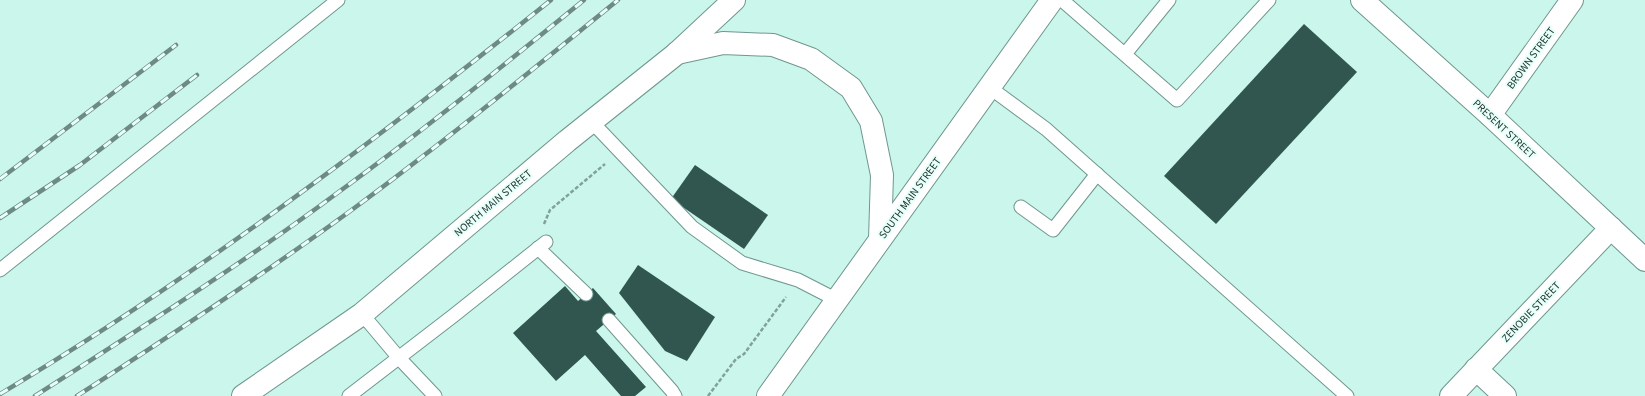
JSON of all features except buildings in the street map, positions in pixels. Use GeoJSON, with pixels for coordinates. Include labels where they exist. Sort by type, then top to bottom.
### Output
{"type":"FeatureCollection","features":[{"type":"Feature","properties":{"kind":"main road","name":"NORTH MAIN STREET"},"geometry":{"type":"LineString","coordinates":[[243,396],[362,314],[591,121],[676,54],[734,0]]}},
{"type":"Feature","properties":{"kind":"main road","name":"SOUTH MAIN STREET"},"geometry":{"type":"LineString","coordinates":[[768,396],[1052,0]]}},
{"type":"Feature","properties":{"kind":"main road","name":"PRESENT STREET"},"geometry":{"type":"LineString","coordinates":[[1362,0],[1490,115],[1644,257]]}},
{"type":"Feature","properties":{"kind":"main road","name":"BROWN STREET"},"geometry":{"type":"LineString","coordinates":[[1490,115],[1572,0]]}},
{"type":"Feature","properties":{"kind":"main road"},"geometry":{"type":"LineString","coordinates":[[676,54],[723,43],[773,45],[811,59],[851,88],[871,121],[882,175],[880,239]]}},
{"type":"Feature","properties":{"kind":"main road","name":"ZENOBIE STREET"},"geometry":{"type":"LineString","coordinates":[[1451,396],[1611,228]]}},
{"type":"Feature","properties":{"kind":"main road"},"geometry":{"type":"LineString","coordinates":[[1476,369],[1505,396]]}},
{"type":"Feature","properties":{"kind":"lane"},"geometry":{"type":"LineString","coordinates":[[0,270],[338,0]]}},
{"type":"Feature","properties":{"kind":"lane"},"geometry":{"type":"LineString","coordinates":[[1062,0],[1178,100],[1269,0]]}},
{"type":"Feature","properties":{"kind":"lane"},"geometry":{"type":"LineString","coordinates":[[1125,54],[1169,0]]}},
{"type":"Feature","properties":{"kind":"lane"},"geometry":{"type":"LineString","coordinates":[[989,87],[1046,129],[1347,396]]}},
{"type":"Feature","properties":{"kind":"lane"},"geometry":{"type":"LineString","coordinates":[[591,121],[692,227],[729,254],[742,263],[798,280],[837,300]]}},
{"type":"Feature","properties":{"kind":"lane"},"geometry":{"type":"LineString","coordinates":[[1021,207],[1053,230],[1097,174]]}},
{"type":"Feature","properties":{"kind":"lane"},"geometry":{"type":"LineString","coordinates":[[349,396],[542,245],[586,294]]}},
{"type":"Feature","properties":{"kind":"lane"},"geometry":{"type":"LineString","coordinates":[[362,314],[399,358],[435,396]]}},
{"type":"Feature","properties":{"kind":"lane"},"geometry":{"type":"LineString","coordinates":[[609,320],[675,396]]}},
{"type":"Feature","properties":{"kind":"path"},"geometry":{"type":"LineString","coordinates":[[542,245],[544,225],[550,210],[620,152]]}},
{"type":"Feature","properties":{"kind":"path"},"geometry":{"type":"LineString","coordinates":[[708,396],[736,359],[744,354],[798,280]]}},
{"type":"Feature","properties":{"kind":"railway"},"geometry":{"type":"LineString","coordinates":[[0,394],[72,350],[213,256],[418,105],[551,0]]}},
{"type":"Feature","properties":{"kind":"railway"},"geometry":{"type":"LineString","coordinates":[[35,396],[189,296],[303,218],[433,121],[584,0]]}},
{"type":"Feature","properties":{"kind":"railway"},"geometry":{"type":"LineString","coordinates":[[77,396],[216,305],[353,209],[520,80],[618,0]]}},
{"type":"Feature","properties":{"kind":"railway"},"geometry":{"type":"LineString","coordinates":[[0,179],[176,45]]}},
{"type":"Feature","properties":{"kind":"railway"},"geometry":{"type":"LineString","coordinates":[[0,218],[80,165],[197,75]]}}]}
